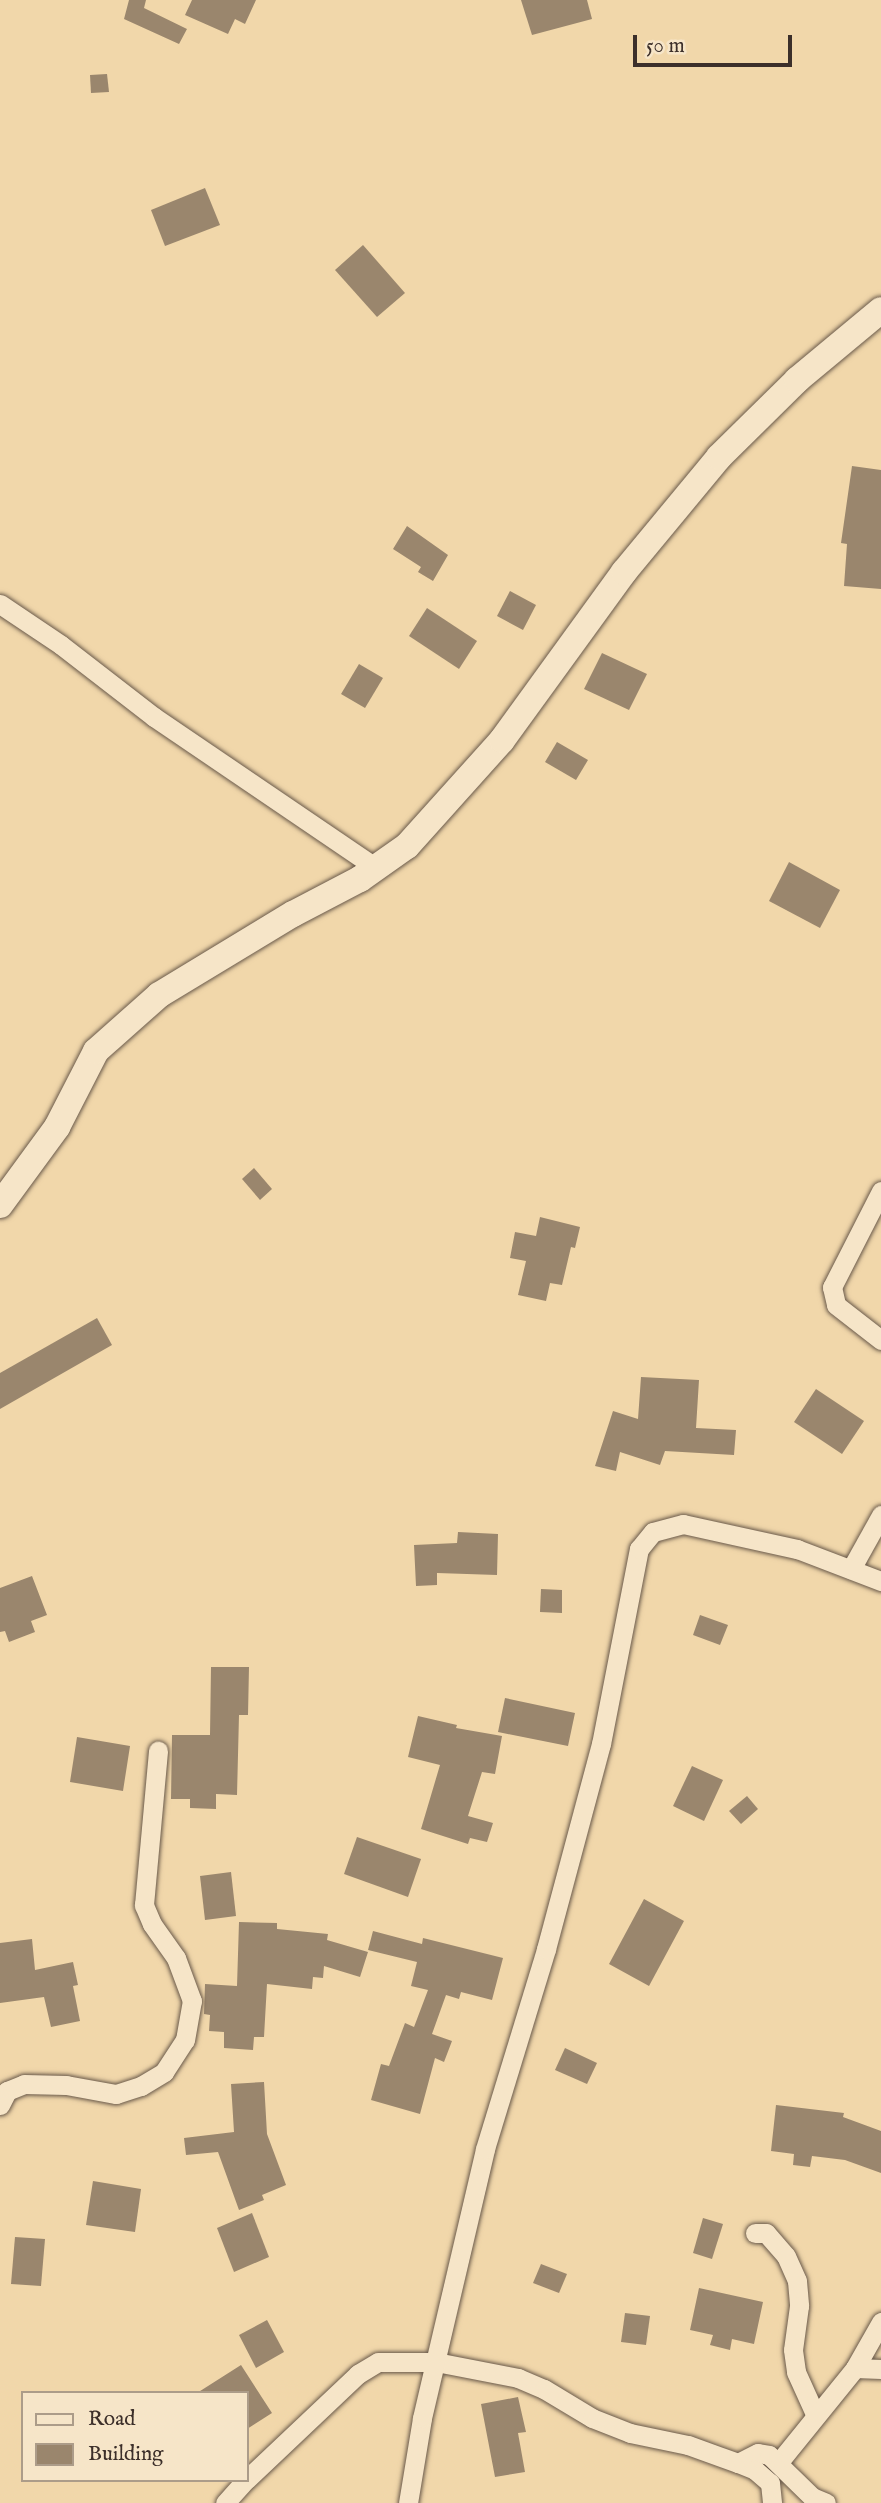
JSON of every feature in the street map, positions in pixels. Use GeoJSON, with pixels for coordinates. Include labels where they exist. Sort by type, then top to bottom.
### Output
{"type":"FeatureCollection","features":[{"type":"Feature","properties":{"kind":"street"},"geometry":{"type":"LineString","coordinates":[[0,1205],[57,1126],[96,1051],[159,995],[376,868],[407,846],[502,740],[624,572],[719,457],[797,380],[881,310]]}},
{"type":"Feature","properties":{"kind":"street"},"geometry":{"type":"LineString","coordinates":[[0,604],[61,645],[154,717],[376,868]]}},
{"type":"Feature","properties":{"kind":"street"},"geometry":{"type":"LineString","coordinates":[[881,1191],[832,1287],[836,1305],[881,1340]]}},
{"type":"Feature","properties":{"kind":"street"},"geometry":{"type":"LineString","coordinates":[[851,1569],[881,1515]]}},
{"type":"Feature","properties":{"kind":"street"},"geometry":{"type":"LineString","coordinates":[[408,2503],[422,2418],[485,2149],[546,1949],[601,1744],[639,1549],[653,1532],[683,1524],[797,1549],[881,1581]]}},
{"type":"Feature","properties":{"kind":"street"},"geometry":{"type":"LineString","coordinates":[[0,2105],[7,2091],[24,2084],[66,2085],[116,2094],[141,2086],[164,2072],[186,2040],[192,2001],[176,1958],[152,1924],[144,1905],[158,1751]]}},
{"type":"Feature","properties":{"kind":"street"},"geometry":{"type":"LineString","coordinates":[[755,2233],[766,2233],[780,2248],[797,2281],[799,2306],[793,2350],[796,2372],[815,2414]]}},
{"type":"Feature","properties":{"kind":"street"},"geometry":{"type":"LineString","coordinates":[[779,2462],[815,2414],[855,2368],[881,2322]]}},
{"type":"Feature","properties":{"kind":"street"},"geometry":{"type":"LineString","coordinates":[[248,2478],[358,2374],[378,2362],[436,2362],[518,2378],[544,2389],[592,2418],[630,2433],[688,2445],[755,2470],[770,2483],[772,2503]]}},
{"type":"Feature","properties":{"kind":"street"},"geometry":{"type":"LineString","coordinates":[[855,2368],[881,2369]]}},
{"type":"Feature","properties":{"kind":"street"},"geometry":{"type":"LineString","coordinates":[[738,2463],[758,2453],[769,2455],[812,2497],[826,2503]]}},
{"type":"Feature","properties":{"kind":"street"},"geometry":{"type":"LineString","coordinates":[[225,2503],[244,2482]]}},
{"type":"Feature","properties":{"kind":"building"},"geometry":{"type":"Polygon","coordinates":[[[129,0],[146,0],[144,8],[187,29],[179,44],[124,19],[129,0]]]}},
{"type":"Feature","properties":{"kind":"building"},"geometry":{"type":"Polygon","coordinates":[[[192,0],[256,0],[245,24],[235,19],[228,34],[185,15],[192,0]]]}},
{"type":"Feature","properties":{"kind":"building"},"geometry":{"type":"Polygon","coordinates":[[[521,0],[587,0],[592,19],[532,35],[521,0]]]}},
{"type":"Feature","properties":{"kind":"building"},"geometry":{"type":"Polygon","coordinates":[[[107,74],[109,92],[91,93],[90,75],[107,74]]]}},
{"type":"Feature","properties":{"kind":"building"},"geometry":{"type":"Polygon","coordinates":[[[205,188],[220,225],[165,246],[151,210],[205,188]]]}},
{"type":"Feature","properties":{"kind":"building"},"geometry":{"type":"Polygon","coordinates":[[[363,245],[405,293],[377,317],[335,270],[363,245]]]}},
{"type":"Feature","properties":{"kind":"building"},"geometry":{"type":"Polygon","coordinates":[[[852,466],[881,470],[881,589],[844,586],[847,544],[841,543],[852,466]]]}},
{"type":"Feature","properties":{"kind":"building"},"geometry":{"type":"Polygon","coordinates":[[[407,526],[448,555],[433,581],[418,572],[421,567],[393,549],[407,526]]]}},
{"type":"Feature","properties":{"kind":"building"},"geometry":{"type":"Polygon","coordinates":[[[510,591],[536,605],[523,630],[497,616],[510,591]]]}},
{"type":"Feature","properties":{"kind":"building"},"geometry":{"type":"Polygon","coordinates":[[[427,608],[477,641],[459,669],[409,636],[427,608]]]}},
{"type":"Feature","properties":{"kind":"building"},"geometry":{"type":"Polygon","coordinates":[[[602,653],[647,674],[629,710],[584,689],[602,653]]]}},
{"type":"Feature","properties":{"kind":"building"},"geometry":{"type":"Polygon","coordinates":[[[359,664],[383,678],[365,708],[341,694],[359,664]]]}},
{"type":"Feature","properties":{"kind":"building"},"geometry":{"type":"Polygon","coordinates":[[[557,742],[588,760],[576,780],[545,762],[557,742]]]}},
{"type":"Feature","properties":{"kind":"building"},"geometry":{"type":"Polygon","coordinates":[[[789,862],[840,890],[820,928],[769,901],[789,862]]]}},
{"type":"Feature","properties":{"kind":"building"},"geometry":{"type":"Polygon","coordinates":[[[254,1168],[272,1189],[260,1200],[242,1179],[254,1168]]]}},
{"type":"Feature","properties":{"kind":"building"},"geometry":{"type":"Polygon","coordinates":[[[540,1217],[580,1227],[575,1248],[571,1247],[562,1285],[550,1283],[546,1301],[518,1295],[526,1261],[510,1258],[515,1232],[536,1236],[540,1217]]]}},
{"type":"Feature","properties":{"kind":"building"},"geometry":{"type":"Polygon","coordinates":[[[97,1318],[112,1345],[0,1409],[0,1373],[97,1318]]]}},
{"type":"Feature","properties":{"kind":"building"},"geometry":{"type":"Polygon","coordinates":[[[641,1377],[699,1380],[696,1428],[736,1430],[734,1455],[665,1451],[660,1465],[620,1452],[616,1471],[595,1466],[613,1411],[638,1419],[641,1377]]]}},
{"type":"Feature","properties":{"kind":"building"},"geometry":{"type":"Polygon","coordinates":[[[816,1389],[864,1421],[842,1454],[794,1422],[816,1389]]]}},
{"type":"Feature","properties":{"kind":"building"},"geometry":{"type":"Polygon","coordinates":[[[458,1532],[498,1534],[497,1575],[437,1573],[437,1585],[416,1586],[414,1545],[457,1543],[458,1532]]]}},
{"type":"Feature","properties":{"kind":"building"},"geometry":{"type":"Polygon","coordinates":[[[32,1576],[47,1615],[31,1621],[35,1632],[9,1642],[5,1631],[0,1632],[0,1588],[32,1576]]]}},
{"type":"Feature","properties":{"kind":"building"},"geometry":{"type":"Polygon","coordinates":[[[541,1589],[562,1590],[562,1613],[540,1612],[541,1589]]]}},
{"type":"Feature","properties":{"kind":"building"},"geometry":{"type":"Polygon","coordinates":[[[700,1615],[728,1625],[720,1645],[693,1635],[700,1615]]]}},
{"type":"Feature","properties":{"kind":"building"},"geometry":{"type":"Polygon","coordinates":[[[211,1667],[249,1667],[248,1715],[239,1715],[237,1795],[216,1794],[216,1809],[190,1808],[190,1799],[171,1799],[172,1735],[210,1735],[211,1667]]]}},
{"type":"Feature","properties":{"kind":"building"},"geometry":{"type":"Polygon","coordinates":[[[505,1698],[575,1713],[568,1746],[498,1732],[505,1698]]]}},
{"type":"Feature","properties":{"kind":"building"},"geometry":{"type":"Polygon","coordinates":[[[418,1716],[457,1725],[456,1728],[502,1736],[495,1774],[482,1772],[468,1816],[493,1823],[487,1842],[470,1838],[468,1844],[421,1829],[440,1765],[408,1757],[418,1716]]]}},
{"type":"Feature","properties":{"kind":"building"},"geometry":{"type":"Polygon","coordinates":[[[77,1737],[130,1746],[123,1791],[70,1782],[77,1737]]]}},
{"type":"Feature","properties":{"kind":"building"},"geometry":{"type":"Polygon","coordinates":[[[692,1766],[723,1780],[704,1821],[673,1806],[692,1766]]]}},
{"type":"Feature","properties":{"kind":"building"},"geometry":{"type":"Polygon","coordinates":[[[747,1796],[758,1809],[741,1824],[729,1811],[747,1796]]]}},
{"type":"Feature","properties":{"kind":"building"},"geometry":{"type":"Polygon","coordinates":[[[357,1837],[421,1859],[408,1897],[344,1874],[357,1837]]]}},
{"type":"Feature","properties":{"kind":"building"},"geometry":{"type":"Polygon","coordinates":[[[231,1872],[236,1916],[205,1920],[200,1876],[231,1872]]]}},
{"type":"Feature","properties":{"kind":"building"},"geometry":{"type":"Polygon","coordinates":[[[644,1899],[684,1921],[649,1986],[609,1964],[644,1899]]]}},
{"type":"Feature","properties":{"kind":"building"},"geometry":{"type":"Polygon","coordinates":[[[239,1922],[277,1923],[277,1929],[328,1934],[327,1940],[368,1952],[360,1977],[324,1966],[323,1978],[313,1977],[312,1989],[267,1984],[264,2037],[254,2037],[253,2050],[224,2048],[224,2032],[209,2031],[210,2015],[204,2014],[205,1984],[237,1986],[239,1922]]]}},
{"type":"Feature","properties":{"kind":"building"},"geometry":{"type":"Polygon","coordinates":[[[373,1931],[422,1944],[423,1938],[503,1958],[492,2000],[461,1992],[459,1999],[446,1995],[432,2034],[452,2041],[444,2062],[435,2058],[420,2114],[371,2100],[381,2064],[389,2066],[405,2023],[414,2027],[428,1990],[411,1986],[417,1962],[368,1950],[373,1931]]]}},
{"type":"Feature","properties":{"kind":"building"},"geometry":{"type":"Polygon","coordinates":[[[32,1939],[35,1970],[73,1962],[78,1985],[73,1986],[80,2021],[51,2027],[44,1997],[0,2003],[0,1943],[32,1939]]]}},
{"type":"Feature","properties":{"kind":"building"},"geometry":{"type":"Polygon","coordinates":[[[565,2048],[597,2063],[587,2084],[555,2070],[565,2048]]]}},
{"type":"Feature","properties":{"kind":"building"},"geometry":{"type":"Polygon","coordinates":[[[264,2082],[267,2134],[286,2185],[262,2195],[264,2200],[239,2210],[218,2152],[186,2155],[184,2138],[234,2132],[231,2084],[264,2082]]]}},
{"type":"Feature","properties":{"kind":"building"},"geometry":{"type":"Polygon","coordinates":[[[776,2105],[844,2113],[843,2117],[881,2131],[881,2173],[845,2160],[812,2156],[810,2167],[793,2165],[794,2154],[771,2151],[776,2105]]]}},
{"type":"Feature","properties":{"kind":"building"},"geometry":{"type":"Polygon","coordinates":[[[93,2181],[141,2189],[135,2232],[86,2225],[93,2181]]]}},
{"type":"Feature","properties":{"kind":"building"},"geometry":{"type":"Polygon","coordinates":[[[252,2213],[269,2257],[234,2272],[217,2228],[252,2213]]]}},
{"type":"Feature","properties":{"kind":"building"},"geometry":{"type":"Polygon","coordinates":[[[703,2218],[723,2224],[712,2259],[693,2253],[703,2218]]]}},
{"type":"Feature","properties":{"kind":"building"},"geometry":{"type":"Polygon","coordinates":[[[15,2237],[45,2239],[41,2286],[11,2284],[15,2237]]]}},
{"type":"Feature","properties":{"kind":"building"},"geometry":{"type":"Polygon","coordinates":[[[541,2264],[567,2274],[559,2293],[533,2283],[541,2264]]]}},
{"type":"Feature","properties":{"kind":"building"},"geometry":{"type":"Polygon","coordinates":[[[699,2288],[763,2302],[754,2344],[732,2339],[730,2350],[710,2345],[713,2335],[690,2330],[699,2288]]]}},
{"type":"Feature","properties":{"kind":"building"},"geometry":{"type":"Polygon","coordinates":[[[625,2313],[650,2316],[646,2345],[621,2342],[625,2313]]]}},
{"type":"Feature","properties":{"kind":"building"},"geometry":{"type":"Polygon","coordinates":[[[267,2320],[284,2352],[256,2368],[239,2335],[267,2320]]]}},
{"type":"Feature","properties":{"kind":"building"},"geometry":{"type":"Polygon","coordinates":[[[241,2365],[272,2413],[248,2428],[248,2391],[200,2391],[241,2365]]]}},
{"type":"Feature","properties":{"kind":"building"},"geometry":{"type":"Polygon","coordinates":[[[518,2397],[526,2432],[518,2433],[525,2472],[495,2477],[481,2404],[518,2397]]]}}]}
